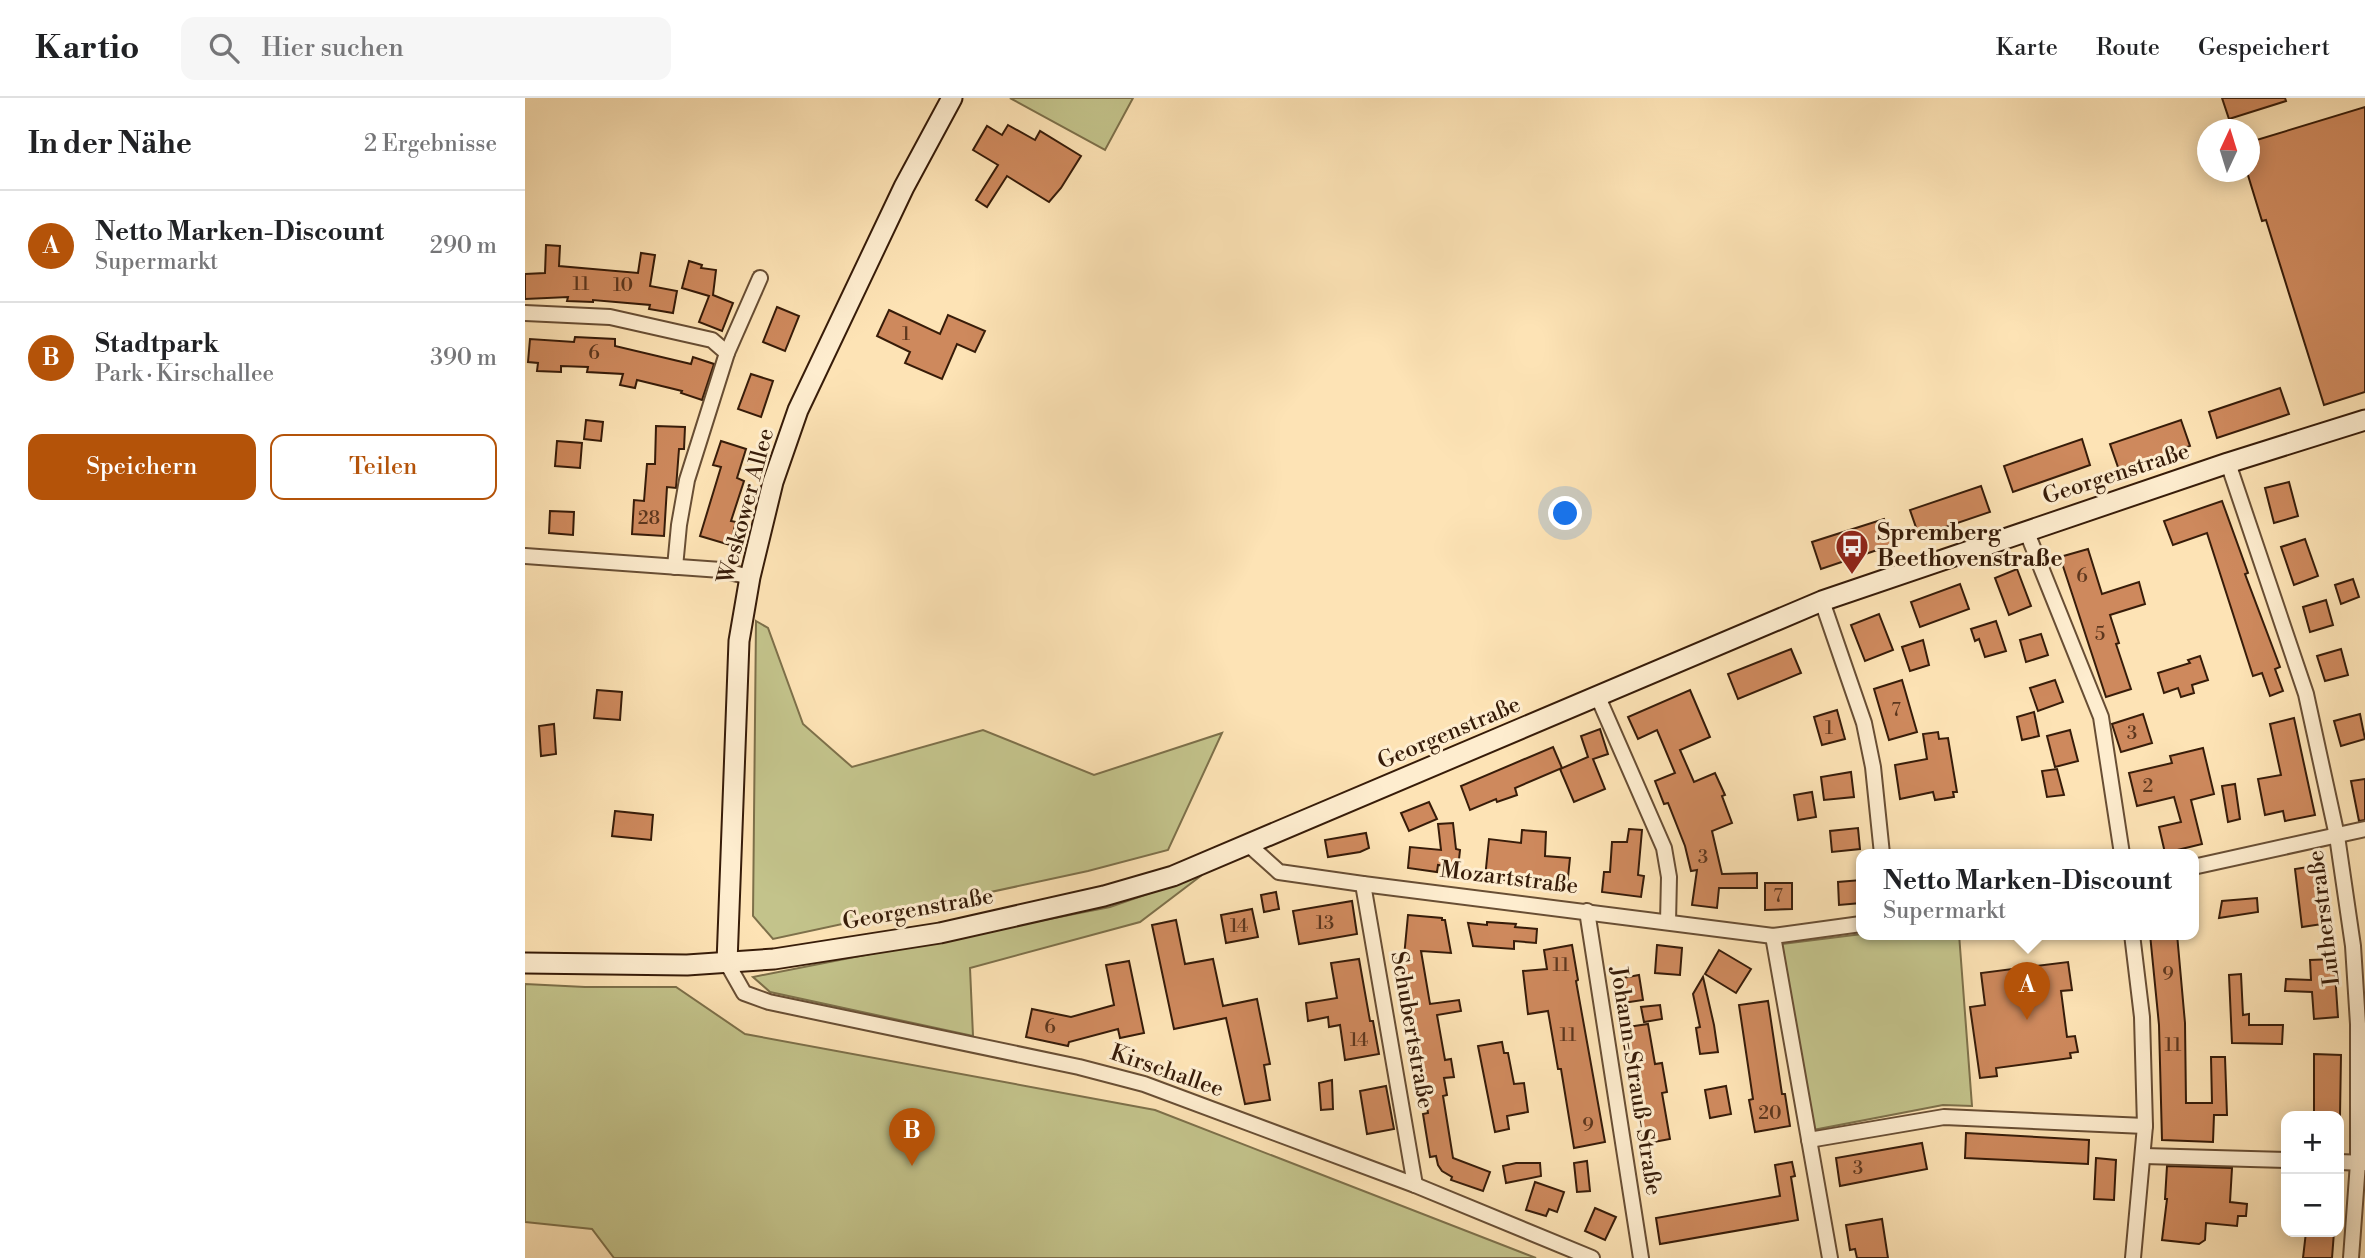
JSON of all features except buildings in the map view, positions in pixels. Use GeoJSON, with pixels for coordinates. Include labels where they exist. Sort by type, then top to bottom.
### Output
{"type":"FeatureCollection","features":[{"type":"Feature","properties":{"kind":"main road","name":"Weskower Allee"},"geometry":{"type":"LineString","coordinates":[[727,963],[739,641],[750,577],[773,482],[798,410],[904,187],[952,98]]}},
{"type":"Feature","properties":{"kind":"main road","name":"Georgenstraße"},"geometry":{"type":"LineString","coordinates":[[525,963],[675,965],[774,959],[940,933],[1104,896],[1173,876],[1822,601],[2026,530],[2365,420]]}},
{"type":"Feature","properties":{"kind":"street"},"geometry":{"type":"LineString","coordinates":[[675,567],[678,525],[687,480],[727,354],[760,278]]}},
{"type":"Feature","properties":{"kind":"street"},"geometry":{"type":"LineString","coordinates":[[525,313],[610,317],[712,340],[727,354]]}},
{"type":"Feature","properties":{"kind":"street","name":"Lutherstraße"},"geometry":{"type":"LineString","coordinates":[[2228,463],[2306,694],[2337,836],[2353,946],[2358,1024],[2361,1163],[2351,1258]]}},
{"type":"Feature","properties":{"kind":"street"},"geometry":{"type":"LineString","coordinates":[[2026,530],[2101,717],[2121,849]]}},
{"type":"Feature","properties":{"kind":"street"},"geometry":{"type":"LineString","coordinates":[[525,556],[721,570],[750,577]]}},
{"type":"Feature","properties":{"kind":"street"},"geometry":{"type":"LineString","coordinates":[[1822,601],[1864,723],[1873,767],[1881,849]]}},
{"type":"Feature","properties":{"kind":"street"},"geometry":{"type":"LineString","coordinates":[[1598,697],[1664,848],[1669,877],[1668,922]]}},
{"type":"Feature","properties":{"kind":"street"},"geometry":{"type":"LineString","coordinates":[[2199,866],[2365,829]]}},
{"type":"Feature","properties":{"kind":"street","name":"Mozartstraße"},"geometry":{"type":"LineString","coordinates":[[1249,845],[1279,872],[1363,884],[1773,936],[1856,925]]}},
{"type":"Feature","properties":{"kind":"street","name":"Schubertstraße"},"geometry":{"type":"LineString","coordinates":[[1363,884],[1415,1185]]}},
{"type":"Feature","properties":{"kind":"street","name":"Johann-Strauß-Straße"},"geometry":{"type":"LineString","coordinates":[[1587,911],[1641,1258]]}},
{"type":"Feature","properties":{"kind":"street"},"geometry":{"type":"LineString","coordinates":[[1773,936],[1830,1258]]}},
{"type":"Feature","properties":{"kind":"street"},"geometry":{"type":"LineString","coordinates":[[2133,940],[2142,1017],[2145,1126],[2133,1258]]}},
{"type":"Feature","properties":{"kind":"street","name":"Kirschallee"},"geometry":{"type":"LineString","coordinates":[[727,963],[744,993],[769,1002],[1120,1077],[1415,1185],[1592,1258]]}},
{"type":"Feature","properties":{"kind":"street"},"geometry":{"type":"LineString","coordinates":[[1809,1140],[1944,1117],[2145,1126]]}},
{"type":"Feature","properties":{"kind":"street"},"geometry":{"type":"LineString","coordinates":[[2144,1156],[2281,1160]]}},
{"type":"Feature","properties":{"kind":"green space"},"geometry":{"type":"Polygon","coordinates":[[[1010,98],[1133,98],[1105,150],[1010,98]]]}},
{"type":"Feature","properties":{"kind":"green space"},"geometry":{"type":"Polygon","coordinates":[[[756,621],[768,628],[803,724],[852,767],[983,730],[1094,775],[1222,733],[1168,850],[1088,871],[773,939],[753,916],[756,621]]]}},
{"type":"Feature","properties":{"kind":"green space"},"geometry":{"type":"Polygon","coordinates":[[[1202,875],[1140,922],[970,968],[973,1036],[770,992],[753,977],[1110,907],[1202,875]]]}},
{"type":"Feature","properties":{"kind":"green space"},"geometry":{"type":"Polygon","coordinates":[[[1856,935],[1856,940],[1959,940],[1972,1106],[1943,1105],[1813,1130],[1782,944],[1856,935]]]}},
{"type":"Feature","properties":{"kind":"green space"},"geometry":{"type":"Polygon","coordinates":[[[525,984],[676,987],[745,1034],[1155,1110],[1536,1258],[614,1258],[592,1229],[525,1222],[525,984]]]}},
{"type":"Feature","properties":{"kind":"place","name":"Spremberg Beethovenstraße"},"geometry":{"type":"Point","coordinates":[1852,576]}},
{"type":"Feature","properties":{"kind":"place","name":"Netto Marken-Discount"},"geometry":{"type":"Point","coordinates":[2027,1020]}},
{"type":"Feature","properties":{"kind":"place","name":"Stadtpark"},"geometry":{"type":"Point","coordinates":[912,1166]}}]}
